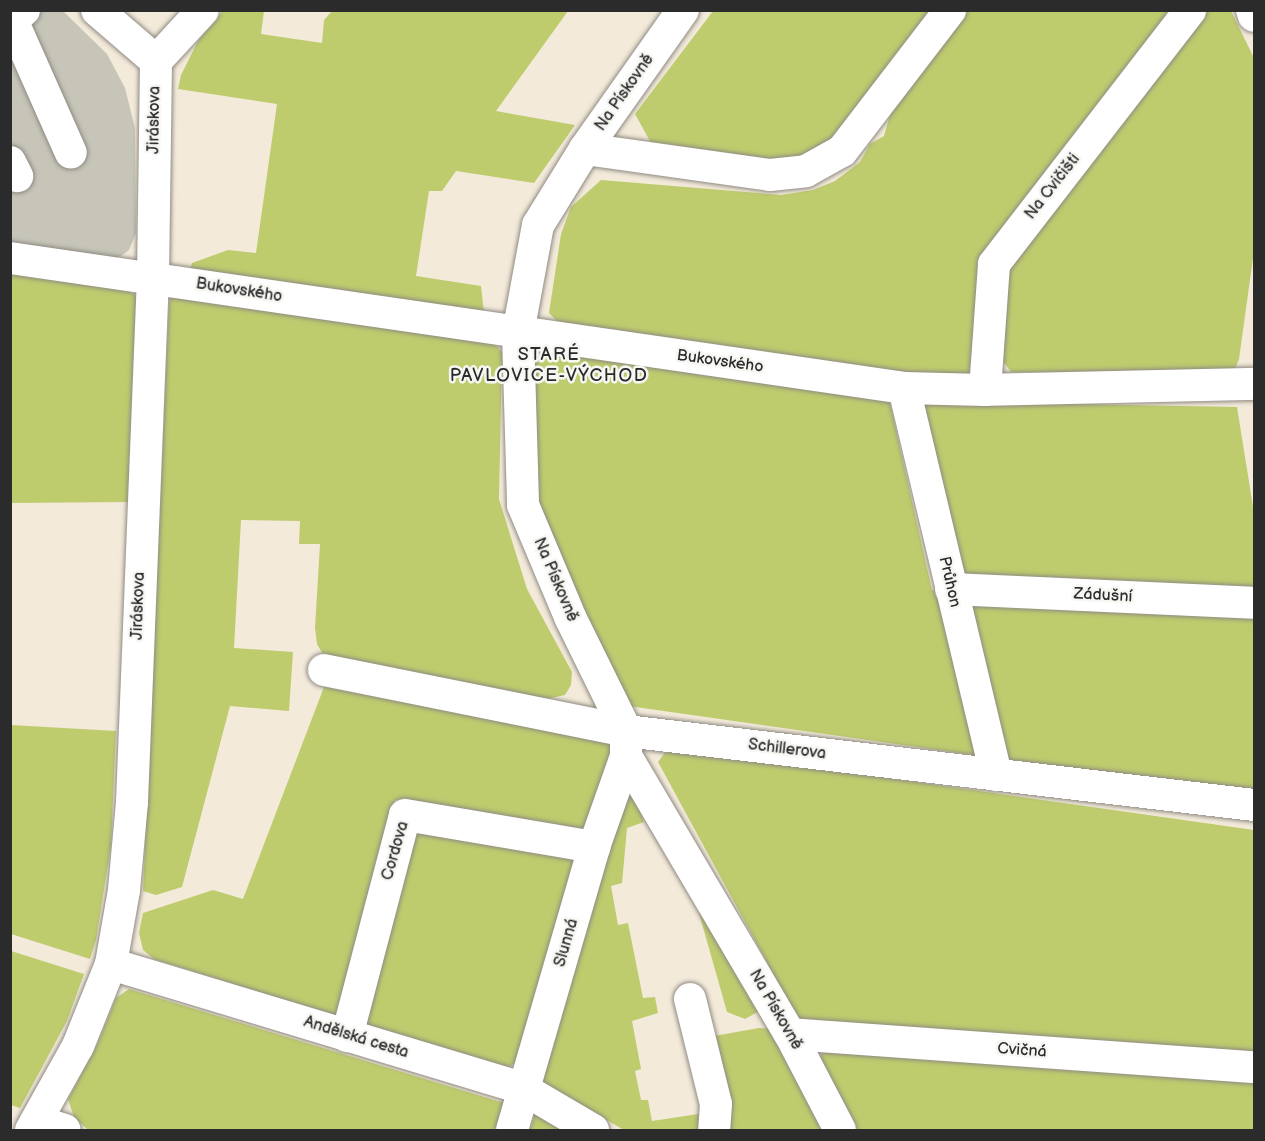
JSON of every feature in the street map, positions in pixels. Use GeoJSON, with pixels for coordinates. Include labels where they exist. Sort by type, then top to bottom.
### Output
{"type":"FeatureCollection","features":[{"type":"Feature","properties":{"kind":"street"},"geometry":{"type":"LineString","coordinates":[[24,10],[12,20],[71,153]]}},
{"type":"Feature","properties":{"kind":"street"},"geometry":{"type":"LineString","coordinates":[[98,10],[156,61],[203,10]]}},
{"type":"Feature","properties":{"kind":"street","name":"Na Pískovně"},"geometry":{"type":"LineString","coordinates":[[683,10],[585,149],[538,225],[518,333],[523,505],[626,743],[790,1034],[840,1131]]}},
{"type":"Feature","properties":{"kind":"street"},"geometry":{"type":"LineString","coordinates":[[585,149],[770,175],[806,171],[842,151],[950,10]]}},
{"type":"Feature","properties":{"kind":"street","name":"Na Cvičišti"},"geometry":{"type":"LineString","coordinates":[[985,390],[994,264],[1190,10]]}},
{"type":"Feature","properties":{"kind":"street"},"geometry":{"type":"LineString","coordinates":[[1252,10],[1254,16]]}},
{"type":"Feature","properties":{"kind":"street","name":"Jiráskova"},"geometry":{"type":"LineString","coordinates":[[44,1127],[111,964],[124,890],[132,802],[153,277],[156,61]]}},
{"type":"Feature","properties":{"kind":"street","name":"Bukovského"},"geometry":{"type":"LineString","coordinates":[[10,258],[904,388],[985,390],[1254,384]]}},
{"type":"Feature","properties":{"kind":"street","name":"Průhon"},"geometry":{"type":"LineString","coordinates":[[904,388],[996,775]]}},
{"type":"Feature","properties":{"kind":"street","name":"Zádušní"},"geometry":{"type":"LineString","coordinates":[[951,589],[1254,603]]}},
{"type":"Feature","properties":{"kind":"street","name":"Schillerova"},"geometry":{"type":"LineString","coordinates":[[324,670],[626,743],[996,775],[1254,805]]}},
{"type":"Feature","properties":{"kind":"street","name":"Slunná"},"geometry":{"type":"LineString","coordinates":[[512,1131],[626,743]]}},
{"type":"Feature","properties":{"kind":"street","name":"Cordova"},"geometry":{"type":"LineString","coordinates":[[347,1036],[405,815],[594,847]]}},
{"type":"Feature","properties":{"kind":"street","name":"Andělská cesta"},"geometry":{"type":"LineString","coordinates":[[111,964],[525,1090],[593,1131]]}},
{"type":"Feature","properties":{"kind":"street"},"geometry":{"type":"LineString","coordinates":[[690,999],[716,1104],[714,1131]]}},
{"type":"Feature","properties":{"kind":"street","name":"Cvičná"},"geometry":{"type":"LineString","coordinates":[[790,1034],[1254,1067]]}},
{"type":"Feature","properties":{"kind":"shaded area"},"geometry":{"type":"Polygon","coordinates":[[[11,11],[63,11],[107,54],[125,88],[135,128],[136,233],[129,250],[121,256],[111,259],[11,246],[11,11]]]}},
{"type":"Feature","properties":{"kind":"green space"},"geometry":{"type":"Polygon","coordinates":[[[223,11],[264,11],[261,34],[322,43],[324,20],[332,11],[568,11],[496,111],[575,125],[534,183],[456,171],[442,191],[429,191],[416,276],[481,286],[484,313],[190,271],[192,263],[228,250],[256,253],[277,104],[178,89],[181,75],[198,41],[223,11]]]}},
{"type":"Feature","properties":{"kind":"green space"},"geometry":{"type":"Polygon","coordinates":[[[713,11],[934,11],[823,158],[800,164],[656,152],[635,114],[713,11]]]}},
{"type":"Feature","properties":{"kind":"green space"},"geometry":{"type":"Polygon","coordinates":[[[967,11],[1169,11],[983,252],[969,375],[915,374],[559,323],[549,313],[561,234],[571,207],[601,180],[781,195],[813,190],[835,181],[860,162],[870,144],[884,136],[891,111],[967,11]]]}},
{"type":"Feature","properties":{"kind":"green space"},"geometry":{"type":"Polygon","coordinates":[[[1204,11],[1231,11],[1254,58],[1254,251],[1239,359],[1234,372],[1225,376],[1011,372],[1002,360],[1006,271],[1204,11]]]}},
{"type":"Feature","properties":{"kind":"green space"},"geometry":{"type":"Polygon","coordinates":[[[11,272],[127,290],[136,296],[128,502],[11,503],[11,272]]]}},
{"type":"Feature","properties":{"kind":"green space"},"geometry":{"type":"Polygon","coordinates":[[[173,293],[491,340],[502,352],[499,499],[527,589],[572,672],[571,685],[565,695],[542,700],[324,656],[317,644],[315,628],[320,544],[299,544],[300,521],[241,520],[234,648],[293,652],[289,711],[230,706],[182,887],[156,895],[143,891],[169,303],[173,293]]]}},
{"type":"Feature","properties":{"kind":"green space"},"geometry":{"type":"Polygon","coordinates":[[[550,348],[889,399],[932,590],[945,591],[987,757],[621,705],[541,519],[533,468],[535,359],[550,348]]]}},
{"type":"Feature","properties":{"kind":"green space"},"geometry":{"type":"Polygon","coordinates":[[[914,401],[1237,407],[1254,513],[1254,592],[953,580],[914,401]]]}},
{"type":"Feature","properties":{"kind":"green space"},"geometry":{"type":"Polygon","coordinates":[[[957,596],[1254,609],[1254,795],[998,758],[957,596]]]}},
{"type":"Feature","properties":{"kind":"green space"},"geometry":{"type":"Polygon","coordinates":[[[324,687],[481,715],[614,744],[587,834],[395,800],[342,1018],[154,959],[143,950],[139,933],[143,913],[213,890],[243,899],[324,687]]]}},
{"type":"Feature","properties":{"kind":"green space"},"geometry":{"type":"Polygon","coordinates":[[[11,725],[116,731],[111,845],[96,940],[90,959],[11,934],[11,725]]]}},
{"type":"Feature","properties":{"kind":"green space"},"geometry":{"type":"Polygon","coordinates":[[[669,747],[1254,830],[1254,1053],[799,1021],[658,762],[669,747]]]}},
{"type":"Feature","properties":{"kind":"green space"},"geometry":{"type":"Polygon","coordinates":[[[626,795],[637,799],[644,822],[627,828],[622,883],[611,886],[618,925],[628,923],[643,998],[655,997],[658,1013],[632,1021],[641,1069],[635,1071],[641,1100],[648,1100],[652,1121],[705,1113],[703,1130],[624,1130],[537,1080],[626,795]]]}},
{"type":"Feature","properties":{"kind":"green space"},"geometry":{"type":"Polygon","coordinates":[[[425,823],[582,853],[518,1061],[505,1069],[362,1026],[409,833],[425,823]]]}},
{"type":"Feature","properties":{"kind":"green space"},"geometry":{"type":"Polygon","coordinates":[[[697,906],[765,1008],[745,1019],[727,1012],[697,906]]]}},
{"type":"Feature","properties":{"kind":"green space"},"geometry":{"type":"Polygon","coordinates":[[[11,951],[84,974],[67,1021],[20,1108],[11,1105],[11,951]]]}},
{"type":"Feature","properties":{"kind":"green space"},"geometry":{"type":"Polygon","coordinates":[[[129,989],[504,1103],[495,1130],[88,1130],[74,1117],[68,1099],[97,1045],[116,998],[129,989]]]}},
{"type":"Feature","properties":{"kind":"green space"},"geometry":{"type":"Polygon","coordinates":[[[759,1028],[774,1029],[830,1130],[725,1130],[714,1036],[759,1028]]]}},
{"type":"Feature","properties":{"kind":"green space"},"geometry":{"type":"Polygon","coordinates":[[[825,1049],[1254,1079],[1254,1130],[857,1130],[819,1059],[825,1049]]]}},
{"type":"Feature","properties":{"kind":"green space"},"geometry":{"type":"Polygon","coordinates":[[[535,1114],[562,1130],[530,1130],[535,1114]]]}},
{"type":"Feature","properties":{"kind":"district","name":"STARÉ PAVLOVICE-VÝCHOD"},"geometry":{"type":"Point","coordinates":[549,366]}}]}
